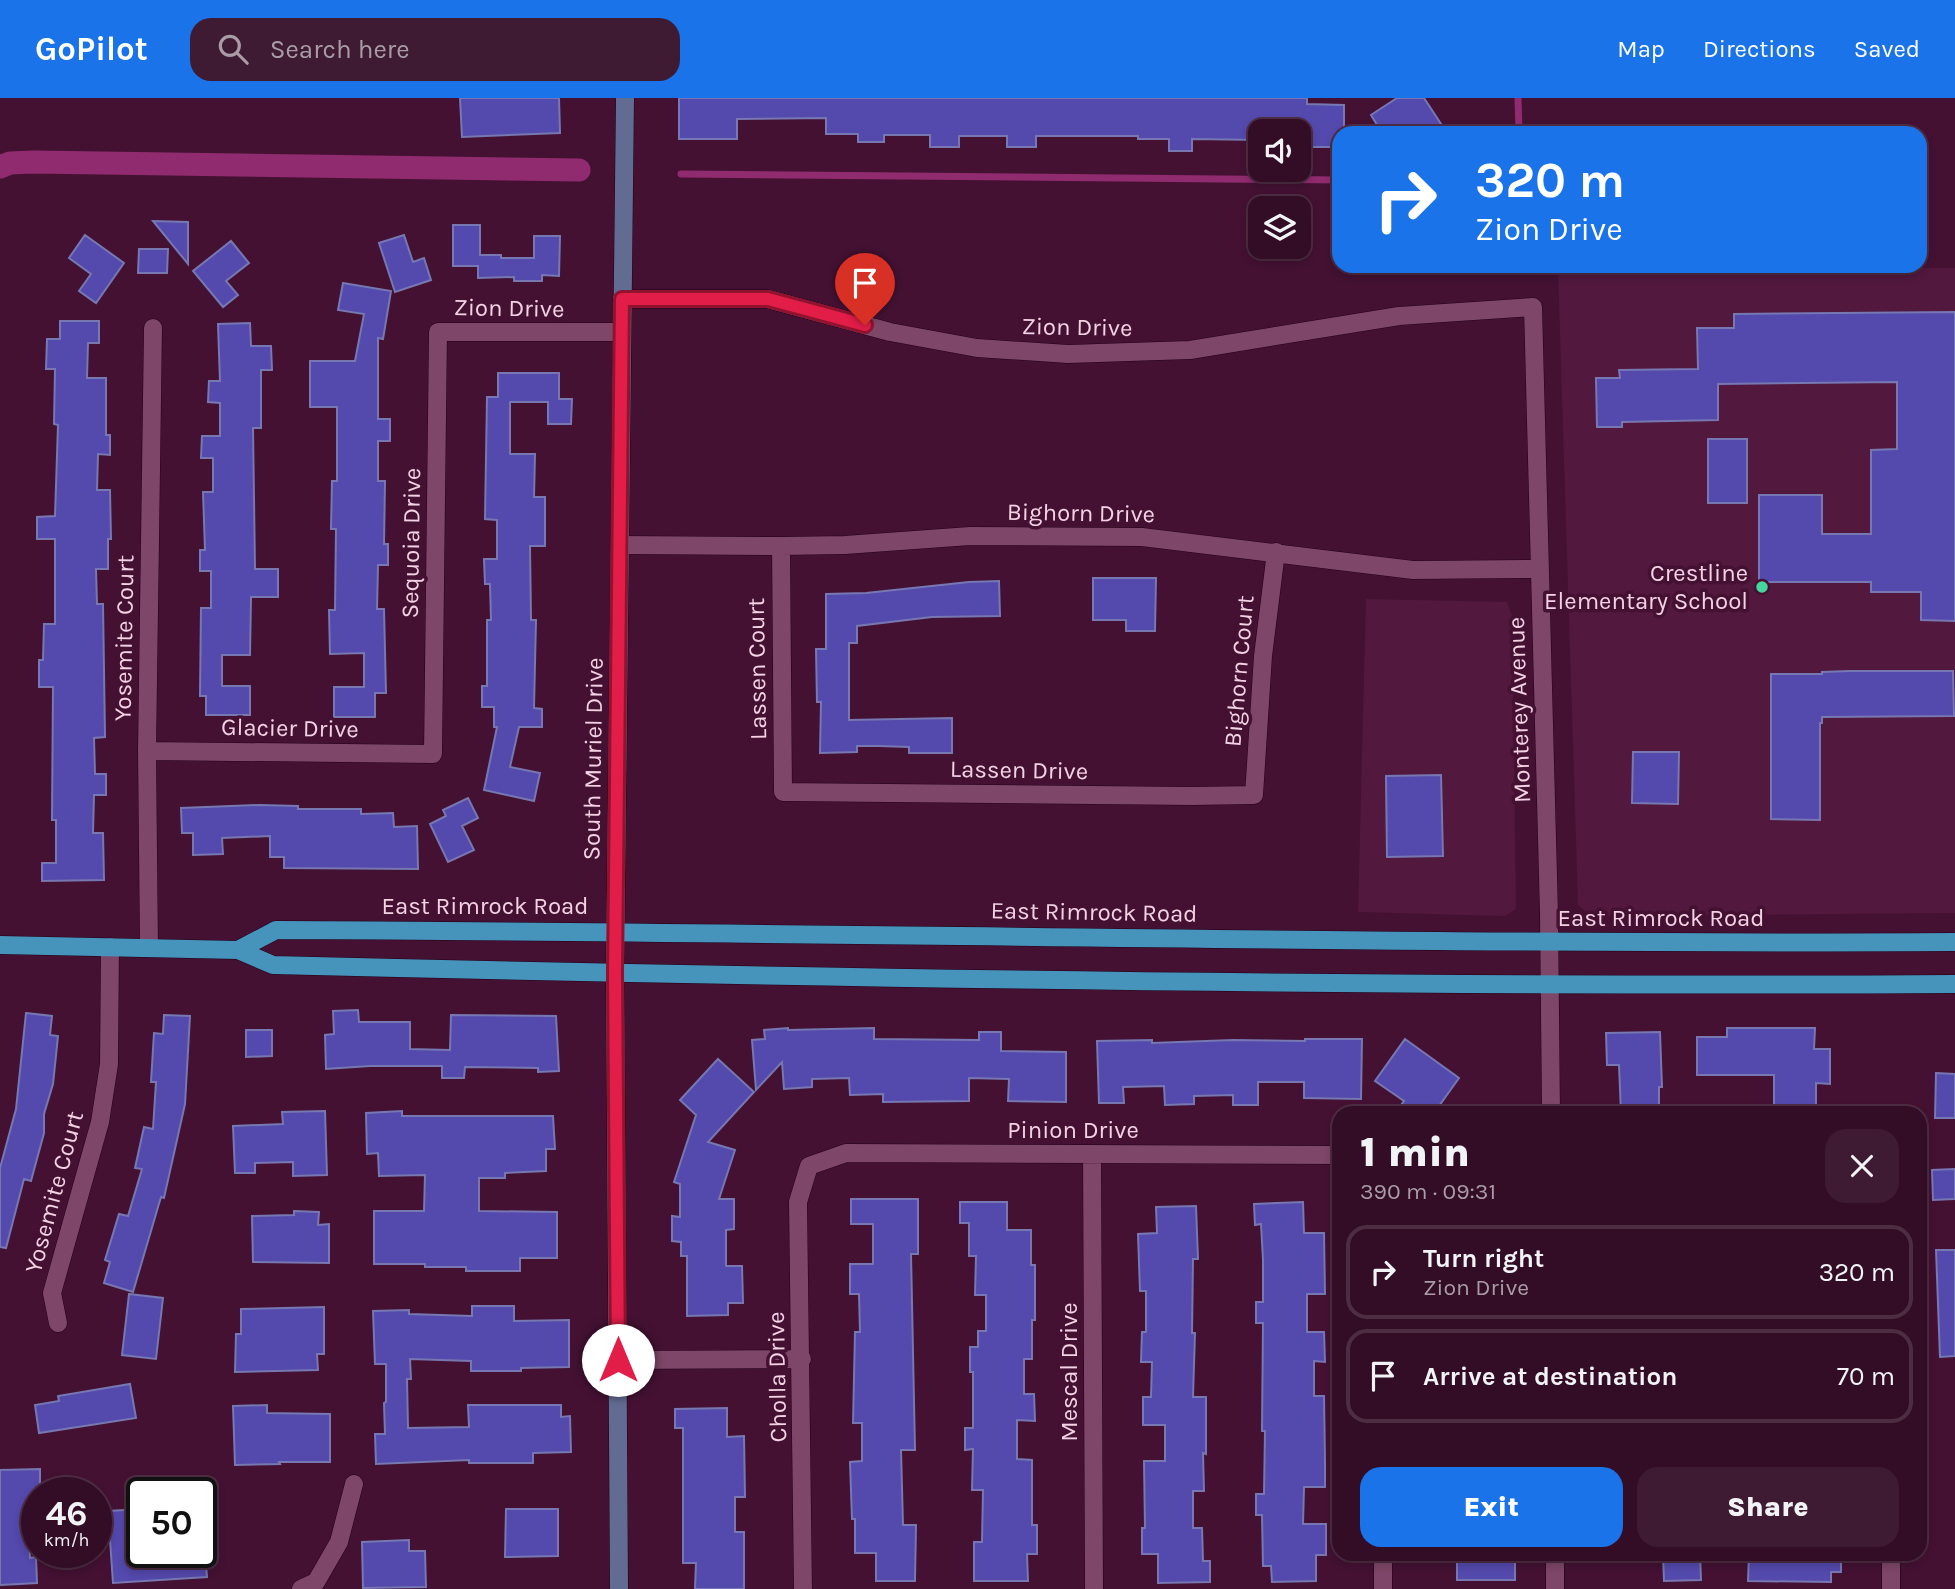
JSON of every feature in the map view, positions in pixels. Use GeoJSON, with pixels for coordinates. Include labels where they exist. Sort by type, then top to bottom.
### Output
{"type":"FeatureCollection","features":[{"type":"Feature","properties":{"kind":"main road","name":"East Rimrock Road"},"geometry":{"type":"LineString","coordinates":[[237,950],[276,930],[616,931],[1549,942],[1955,942]]}},
{"type":"Feature","properties":{"kind":"main road","name":"East Rimrock Road"},"geometry":{"type":"LineString","coordinates":[[0,945],[237,950],[273,965],[615,973],[1549,986],[1955,984]]}},
{"type":"Feature","properties":{"kind":"street","name":"South Muriel Drive"},"geometry":{"type":"LineString","coordinates":[[618,1589],[615,973],[625,98]]}},
{"type":"Feature","properties":{"kind":"street","name":"Zion Drive"},"geometry":{"type":"LineString","coordinates":[[622,299],[768,299],[890,332],[965,346],[1068,355],[1190,351],[1399,316],[1533,307]]}},
{"type":"Feature","properties":{"kind":"street","name":"Monterey Avenue"},"geometry":{"type":"LineString","coordinates":[[1533,307],[1551,1106]]}},
{"type":"Feature","properties":{"kind":"street","name":"Yosemite Court"},"geometry":{"type":"LineString","coordinates":[[149,948],[147,751],[153,328]]}},
{"type":"Feature","properties":{"kind":"street","name":"Zion Drive"},"geometry":{"type":"LineString","coordinates":[[438,332],[622,332]]}},
{"type":"Feature","properties":{"kind":"street","name":"Sequoia Drive"},"geometry":{"type":"LineString","coordinates":[[433,754],[438,332]]}},
{"type":"Feature","properties":{"kind":"street","name":"Bighorn Drive"},"geometry":{"type":"LineString","coordinates":[[620,545],[781,547],[970,536],[1129,537],[1214,544],[1413,570],[1539,569]]}},
{"type":"Feature","properties":{"kind":"street","name":"Lassen Court"},"geometry":{"type":"LineString","coordinates":[[781,547],[783,792]]}},
{"type":"Feature","properties":{"kind":"street","name":"Bighorn Court"},"geometry":{"type":"LineString","coordinates":[[1254,794],[1263,656],[1276,552]]}},
{"type":"Feature","properties":{"kind":"street","name":"Glacier Drive"},"geometry":{"type":"LineString","coordinates":[[147,751],[433,754]]}},
{"type":"Feature","properties":{"kind":"street","name":"Lassen Drive"},"geometry":{"type":"LineString","coordinates":[[783,792],[1192,796],[1254,794]]}},
{"type":"Feature","properties":{"kind":"street","name":"Yosemite Court"},"geometry":{"type":"LineString","coordinates":[[58,1323],[52,1293],[100,1122],[109,1064],[110,947]]}},
{"type":"Feature","properties":{"kind":"street","name":"Pinion Drive"},"geometry":{"type":"LineString","coordinates":[[809,1166],[846,1153],[1332,1155]]}},
{"type":"Feature","properties":{"kind":"street","name":"Mescal Drive"},"geometry":{"type":"LineString","coordinates":[[1092,1154],[1094,1589]]}},
{"type":"Feature","properties":{"kind":"street","name":"Cholla Drive"},"geometry":{"type":"LineString","coordinates":[[803,1589],[798,1202],[809,1166]]}},
{"type":"Feature","properties":{"kind":"street"},"geometry":{"type":"LineString","coordinates":[[618,1360],[802,1359]]}},
{"type":"Feature","properties":{"kind":"street"},"geometry":{"type":"LineString","coordinates":[[301,1589],[316,1582],[339,1542],[354,1484]]}},
{"type":"Feature","properties":{"kind":"street"},"geometry":{"type":"LineString","coordinates":[[1383,1561],[1383,1589]]}},
{"type":"Feature","properties":{"kind":"street"},"geometry":{"type":"LineString","coordinates":[[1555,1561],[1555,1589]]}},
{"type":"Feature","properties":{"kind":"street"},"geometry":{"type":"LineString","coordinates":[[1891,1561],[1891,1589]]}},
{"type":"Feature","properties":{"kind":"shaded area","name":"Crestline Elementary School"},"geometry":{"type":"Polygon","coordinates":[[[1927,268],[1955,268],[1955,913],[1591,916],[1578,905],[1558,273],[1927,273],[1927,268]]]}},
{"type":"Feature","properties":{"kind":"shaded area"},"geometry":{"type":"Polygon","coordinates":[[[1366,599],[1507,602],[1512,616],[1516,909],[1505,916],[1358,912],[1366,599]]]}},
{"type":"Feature","properties":{"kind":"building"},"geometry":{"type":"Polygon","coordinates":[[[460,98],[559,98],[560,133],[462,137],[460,98]]]}},
{"type":"Feature","properties":{"kind":"building"},"geometry":{"type":"Polygon","coordinates":[[[679,98],[1307,98],[1307,104],[1344,105],[1344,126],[1332,126],[1332,147],[1311,147],[1311,119],[1248,119],[1248,140],[1192,139],[1192,151],[1169,151],[1169,139],[1138,139],[1138,136],[1036,136],[1036,147],[1007,147],[1007,136],[959,136],[959,147],[930,147],[930,135],[884,135],[884,142],[858,142],[858,134],[826,134],[826,118],[737,119],[737,139],[679,139],[679,98]]]}},
{"type":"Feature","properties":{"kind":"building"},"geometry":{"type":"Polygon","coordinates":[[[1397,98],[1424,98],[1442,126],[1378,126],[1371,115],[1397,98]]]}},
{"type":"Feature","properties":{"kind":"building"},"geometry":{"type":"Polygon","coordinates":[[[153,221],[188,222],[188,264],[153,221]]]}},
{"type":"Feature","properties":{"kind":"building"},"geometry":{"type":"Polygon","coordinates":[[[453,225],[480,225],[480,255],[501,255],[501,258],[534,258],[534,236],[560,236],[559,276],[542,275],[542,281],[514,281],[514,277],[478,278],[478,266],[453,266],[453,225]]]}},
{"type":"Feature","properties":{"kind":"building"},"geometry":{"type":"Polygon","coordinates":[[[85,235],[124,263],[96,303],[79,291],[91,274],[69,258],[85,235]]]}},
{"type":"Feature","properties":{"kind":"building"},"geometry":{"type":"Polygon","coordinates":[[[404,235],[413,262],[424,258],[431,280],[395,292],[379,243],[404,235]]]}},
{"type":"Feature","properties":{"kind":"building"},"geometry":{"type":"Polygon","coordinates":[[[231,241],[249,263],[226,281],[238,295],[223,307],[193,271],[231,241]]]}},
{"type":"Feature","properties":{"kind":"building"},"geometry":{"type":"Polygon","coordinates":[[[139,249],[168,249],[167,273],[138,273],[139,249]]]}},
{"type":"Feature","properties":{"kind":"building"},"geometry":{"type":"Polygon","coordinates":[[[343,283],[391,291],[383,339],[378,338],[378,419],[390,419],[390,441],[378,441],[378,481],[385,481],[384,544],[388,544],[388,565],[378,565],[377,609],[384,609],[386,693],[375,693],[375,717],[334,717],[334,687],[364,687],[364,653],[330,654],[329,610],[335,610],[336,529],[331,529],[332,481],[337,481],[337,407],[310,407],[310,361],[355,361],[364,314],[338,310],[343,283]]]}},
{"type":"Feature","properties":{"kind":"building"},"geometry":{"type":"Polygon","coordinates":[[[1955,312],[1955,621],[1921,620],[1921,592],[1871,592],[1871,582],[1759,582],[1759,495],[1822,495],[1822,534],[1871,534],[1871,450],[1897,449],[1897,382],[1718,384],[1718,420],[1622,422],[1622,427],[1597,427],[1596,378],[1620,378],[1619,370],[1698,369],[1697,328],[1734,328],[1734,314],[1955,312]]]}},
{"type":"Feature","properties":{"kind":"building"},"geometry":{"type":"Polygon","coordinates":[[[60,321],[99,321],[99,343],[88,343],[87,378],[106,378],[106,435],[110,435],[110,455],[98,454],[97,490],[110,490],[111,539],[108,539],[108,569],[96,569],[97,604],[103,604],[105,737],[94,738],[95,774],[106,774],[106,795],[94,795],[93,833],[103,833],[104,880],[42,881],[42,863],[56,863],[56,820],[52,820],[53,687],[39,687],[39,660],[43,660],[44,624],[55,624],[55,539],[37,539],[37,517],[55,516],[58,425],[54,424],[55,369],[46,369],[47,339],[60,339],[60,321]]]}},
{"type":"Feature","properties":{"kind":"building"},"geometry":{"type":"Polygon","coordinates":[[[250,323],[251,346],[271,346],[272,370],[261,370],[261,428],[253,428],[255,569],[278,569],[278,597],[251,597],[250,655],[222,655],[222,686],[250,686],[250,715],[206,715],[206,696],[200,696],[201,608],[211,608],[211,571],[200,571],[200,550],[205,550],[203,492],[213,492],[213,458],[201,458],[202,436],[220,436],[220,403],[208,402],[209,381],[220,381],[218,324],[250,323]]]}},
{"type":"Feature","properties":{"kind":"building"},"geometry":{"type":"Polygon","coordinates":[[[498,373],[559,373],[559,399],[572,399],[571,424],[548,424],[548,402],[510,402],[510,454],[535,454],[534,497],[545,497],[545,546],[530,546],[531,620],[536,620],[534,708],[542,709],[542,727],[519,727],[510,767],[540,773],[534,801],[484,790],[497,727],[494,727],[494,707],[482,707],[482,686],[487,686],[487,620],[491,620],[490,584],[485,584],[484,559],[497,559],[497,520],[485,519],[487,397],[498,397],[498,373]]]}},
{"type":"Feature","properties":{"kind":"building"},"geometry":{"type":"Polygon","coordinates":[[[1708,439],[1747,439],[1747,503],[1708,503],[1708,439]]]}},
{"type":"Feature","properties":{"kind":"building"},"geometry":{"type":"Polygon","coordinates":[[[1093,578],[1156,578],[1155,631],[1126,631],[1126,620],[1093,620],[1093,578]]]}},
{"type":"Feature","properties":{"kind":"building"},"geometry":{"type":"Polygon","coordinates":[[[999,581],[1000,616],[932,617],[857,626],[857,643],[849,643],[849,720],[952,718],[952,753],[909,753],[909,747],[857,746],[857,752],[820,753],[821,702],[817,702],[816,649],[826,649],[826,594],[999,581]]]}},
{"type":"Feature","properties":{"kind":"building"},"geometry":{"type":"Polygon","coordinates":[[[1953,671],[1954,716],[1822,717],[1820,820],[1771,819],[1771,674],[1953,671]]]}},
{"type":"Feature","properties":{"kind":"building"},"geometry":{"type":"Polygon","coordinates":[[[1633,752],[1679,752],[1678,804],[1632,803],[1633,752]]]}},
{"type":"Feature","properties":{"kind":"building"},"geometry":{"type":"Polygon","coordinates":[[[1441,775],[1443,856],[1387,857],[1386,776],[1441,775]]]}},
{"type":"Feature","properties":{"kind":"building"},"geometry":{"type":"Polygon","coordinates":[[[468,798],[478,818],[462,826],[474,850],[448,862],[430,824],[446,816],[443,810],[468,798]]]}},
{"type":"Feature","properties":{"kind":"building"},"geometry":{"type":"Polygon","coordinates":[[[298,806],[298,809],[361,809],[361,814],[393,813],[394,827],[417,826],[418,869],[284,868],[284,857],[270,857],[270,836],[222,838],[223,854],[193,855],[193,833],[182,833],[181,808],[298,806]]]}},
{"type":"Feature","properties":{"kind":"building"},"geometry":{"type":"Polygon","coordinates":[[[358,1010],[359,1022],[410,1022],[410,1049],[450,1050],[451,1015],[556,1016],[559,1071],[538,1072],[538,1068],[465,1067],[464,1078],[442,1078],[442,1066],[326,1069],[325,1035],[334,1034],[333,1011],[358,1010]]]}},
{"type":"Feature","properties":{"kind":"building"},"geometry":{"type":"Polygon","coordinates":[[[26,1013],[52,1016],[50,1035],[58,1036],[53,1084],[44,1114],[44,1133],[31,1181],[24,1179],[6,1248],[0,1247],[0,1168],[16,1109],[26,1013]]]}},
{"type":"Feature","properties":{"kind":"building"},"geometry":{"type":"Polygon","coordinates":[[[164,1015],[190,1016],[185,1104],[164,1198],[161,1197],[133,1292],[104,1283],[110,1262],[105,1260],[119,1214],[128,1216],[142,1169],[135,1168],[144,1127],[153,1129],[156,1082],[151,1082],[154,1033],[163,1034],[164,1015]]]}},
{"type":"Feature","properties":{"kind":"building"},"geometry":{"type":"Polygon","coordinates":[[[874,1028],[874,1039],[979,1040],[979,1032],[1001,1032],[1001,1051],[1066,1052],[1066,1102],[1008,1101],[1009,1079],[969,1078],[969,1101],[883,1102],[883,1094],[850,1095],[849,1078],[812,1079],[812,1087],[784,1089],[782,1062],[756,1090],[752,1040],[765,1039],[764,1030],[874,1028]]]}},
{"type":"Feature","properties":{"kind":"building"},"geometry":{"type":"Polygon","coordinates":[[[1727,1028],[1815,1028],[1814,1049],[1830,1049],[1830,1084],[1816,1083],[1816,1106],[1774,1106],[1774,1075],[1697,1075],[1697,1037],[1727,1037],[1727,1028]]]}},
{"type":"Feature","properties":{"kind":"building"},"geometry":{"type":"Polygon","coordinates":[[[246,1030],[272,1030],[272,1056],[246,1057],[246,1030]]]}},
{"type":"Feature","properties":{"kind":"building"},"geometry":{"type":"Polygon","coordinates":[[[1660,1032],[1662,1087],[1659,1087],[1659,1106],[1621,1106],[1619,1065],[1607,1065],[1606,1033],[1660,1032]]]}},
{"type":"Feature","properties":{"kind":"building"},"geometry":{"type":"Polygon","coordinates":[[[1362,1039],[1361,1099],[1304,1098],[1304,1082],[1258,1082],[1258,1105],[1233,1105],[1233,1095],[1194,1096],[1194,1104],[1165,1105],[1164,1086],[1123,1087],[1124,1103],[1099,1103],[1097,1041],[1152,1040],[1152,1043],[1362,1039]]]}},
{"type":"Feature","properties":{"kind":"building"},"geometry":{"type":"Polygon","coordinates":[[[1405,1039],[1459,1078],[1439,1106],[1400,1106],[1404,1101],[1375,1081],[1405,1039]]]}},
{"type":"Feature","properties":{"kind":"building"},"geometry":{"type":"Polygon","coordinates":[[[718,1059],[754,1092],[708,1142],[735,1150],[719,1199],[734,1199],[734,1229],[726,1230],[726,1266],[742,1266],[743,1303],[728,1303],[728,1315],[687,1316],[687,1256],[681,1256],[681,1242],[672,1241],[672,1216],[680,1217],[680,1184],[674,1182],[696,1115],[680,1100],[718,1059]]]}},
{"type":"Feature","properties":{"kind":"building"},"geometry":{"type":"Polygon","coordinates":[[[1936,1073],[1955,1074],[1955,1118],[1935,1118],[1936,1073]]]}},
{"type":"Feature","properties":{"kind":"building"},"geometry":{"type":"Polygon","coordinates":[[[325,1111],[327,1175],[293,1176],[293,1162],[255,1163],[255,1173],[235,1173],[233,1126],[283,1124],[282,1112],[325,1111]]]}},
{"type":"Feature","properties":{"kind":"building"},"geometry":{"type":"Polygon","coordinates":[[[402,1111],[402,1116],[553,1116],[555,1149],[546,1149],[546,1171],[505,1173],[505,1178],[479,1178],[479,1211],[557,1212],[557,1258],[520,1258],[520,1271],[466,1271],[466,1267],[374,1264],[374,1211],[424,1211],[425,1175],[379,1176],[378,1153],[367,1154],[366,1113],[402,1111]]]}},
{"type":"Feature","properties":{"kind":"building"},"geometry":{"type":"Polygon","coordinates":[[[1955,1169],[1955,1199],[1933,1200],[1932,1170],[1955,1169]]]}},
{"type":"Feature","properties":{"kind":"building"},"geometry":{"type":"Polygon","coordinates":[[[851,1199],[918,1199],[918,1254],[911,1254],[915,1450],[901,1450],[903,1525],[916,1525],[915,1581],[876,1581],[876,1553],[855,1553],[850,1462],[862,1461],[862,1423],[853,1423],[855,1332],[860,1332],[859,1294],[850,1294],[850,1264],[873,1264],[873,1224],[851,1224],[851,1199]]]}},
{"type":"Feature","properties":{"kind":"building"},"geometry":{"type":"Polygon","coordinates":[[[960,1202],[1007,1202],[1007,1230],[1031,1230],[1031,1265],[1035,1265],[1035,1320],[1032,1320],[1032,1359],[1024,1359],[1024,1394],[1034,1394],[1035,1421],[1017,1420],[1017,1459],[1032,1460],[1032,1525],[1037,1525],[1037,1554],[1027,1554],[1028,1581],[974,1581],[974,1542],[982,1542],[983,1490],[972,1490],[973,1449],[965,1450],[965,1428],[973,1428],[970,1347],[978,1347],[978,1331],[986,1331],[986,1295],[975,1295],[976,1256],[969,1256],[969,1223],[960,1223],[960,1202]]]}},
{"type":"Feature","properties":{"kind":"building"},"geometry":{"type":"Polygon","coordinates":[[[1303,1202],[1304,1233],[1324,1233],[1325,1294],[1307,1294],[1307,1332],[1324,1332],[1325,1362],[1314,1361],[1314,1396],[1324,1396],[1325,1487],[1304,1487],[1303,1524],[1326,1524],[1326,1555],[1316,1555],[1316,1581],[1272,1582],[1271,1566],[1263,1566],[1262,1515],[1256,1515],[1256,1494],[1264,1494],[1265,1431],[1262,1431],[1263,1323],[1256,1323],[1256,1302],[1263,1302],[1263,1260],[1261,1224],[1255,1225],[1254,1204],[1303,1202]]]}},
{"type":"Feature","properties":{"kind":"building"},"geometry":{"type":"Polygon","coordinates":[[[1196,1206],[1198,1259],[1193,1259],[1193,1397],[1206,1397],[1206,1454],[1203,1453],[1204,1491],[1193,1491],[1193,1528],[1202,1528],[1203,1561],[1210,1561],[1210,1582],[1158,1583],[1158,1554],[1142,1554],[1142,1528],[1145,1528],[1144,1461],[1165,1461],[1165,1425],[1143,1425],[1143,1397],[1151,1397],[1152,1362],[1141,1362],[1142,1332],[1146,1332],[1146,1291],[1140,1291],[1138,1234],[1157,1233],[1156,1207],[1196,1206]]]}},
{"type":"Feature","properties":{"kind":"building"},"geometry":{"type":"Polygon","coordinates":[[[294,1211],[319,1212],[318,1225],[329,1224],[329,1263],[253,1262],[252,1216],[294,1215],[294,1211]]]}},
{"type":"Feature","properties":{"kind":"building"},"geometry":{"type":"Polygon","coordinates":[[[1936,1250],[1955,1250],[1955,1356],[1940,1357],[1936,1250]]]}},
{"type":"Feature","properties":{"kind":"building"},"geometry":{"type":"Polygon","coordinates":[[[129,1294],[163,1298],[156,1359],[122,1355],[129,1294]]]}},
{"type":"Feature","properties":{"kind":"building"},"geometry":{"type":"Polygon","coordinates":[[[472,1306],[514,1306],[514,1321],[569,1320],[569,1367],[471,1371],[471,1361],[410,1359],[411,1379],[407,1379],[408,1428],[469,1427],[468,1405],[561,1405],[561,1417],[570,1416],[571,1452],[533,1453],[533,1463],[469,1463],[469,1460],[376,1464],[375,1434],[385,1434],[386,1364],[375,1364],[373,1311],[409,1310],[409,1314],[472,1316],[472,1306]]]}},
{"type":"Feature","properties":{"kind":"building"},"geometry":{"type":"Polygon","coordinates":[[[324,1307],[324,1354],[317,1354],[318,1370],[235,1372],[236,1334],[241,1334],[241,1309],[324,1307]]]}},
{"type":"Feature","properties":{"kind":"building"},"geometry":{"type":"Polygon","coordinates":[[[130,1384],[136,1418],[39,1433],[35,1405],[59,1401],[58,1396],[130,1384]]]}},
{"type":"Feature","properties":{"kind":"building"},"geometry":{"type":"Polygon","coordinates":[[[267,1405],[267,1413],[330,1414],[330,1462],[235,1465],[233,1406],[267,1405]]]}},
{"type":"Feature","properties":{"kind":"building"},"geometry":{"type":"Polygon","coordinates":[[[727,1408],[727,1437],[744,1436],[745,1497],[735,1497],[735,1532],[744,1532],[744,1589],[695,1589],[696,1563],[683,1563],[683,1428],[675,1428],[675,1409],[727,1408]]]}},
{"type":"Feature","properties":{"kind":"building"},"geometry":{"type":"Polygon","coordinates":[[[40,1469],[40,1477],[21,1477],[21,1568],[36,1568],[37,1583],[0,1585],[0,1470],[40,1469]]]}},
{"type":"Feature","properties":{"kind":"building"},"geometry":{"type":"Polygon","coordinates":[[[506,1509],[558,1509],[558,1556],[505,1557],[506,1509]]]}},
{"type":"Feature","properties":{"kind":"building"},"geometry":{"type":"Polygon","coordinates":[[[126,1510],[126,1568],[206,1568],[207,1577],[113,1583],[112,1511],[126,1510]]]}},
{"type":"Feature","properties":{"kind":"building"},"geometry":{"type":"Polygon","coordinates":[[[409,1540],[409,1551],[425,1551],[426,1587],[363,1588],[362,1542],[409,1540]]]}},
{"type":"Feature","properties":{"kind":"building"},"geometry":{"type":"Polygon","coordinates":[[[1457,1561],[1515,1561],[1515,1580],[1457,1580],[1457,1561]]]}},
{"type":"Feature","properties":{"kind":"building"},"geometry":{"type":"Polygon","coordinates":[[[1663,1561],[1700,1561],[1701,1580],[1664,1581],[1663,1561]]]}},
{"type":"Feature","properties":{"kind":"building"},"geometry":{"type":"Polygon","coordinates":[[[1749,1561],[1841,1561],[1841,1572],[1831,1572],[1831,1582],[1748,1581],[1749,1561]]]}},
{"type":"Feature","properties":{"kind":"waterway"},"geometry":{"type":"LineString","coordinates":[[1518,98],[1519,126]]}},
{"type":"Feature","properties":{"kind":"waterway"},"geometry":{"type":"LineString","coordinates":[[0,167],[10,163],[33,162],[579,170]]}},
{"type":"Feature","properties":{"kind":"waterway"},"geometry":{"type":"LineString","coordinates":[[681,174],[1332,180]]}},
{"type":"Feature","properties":{"kind":"place","name":"Crestline Elementary School"},"geometry":{"type":"Point","coordinates":[1762,587]}},
{"type":"Feature","properties":{"kind":"route"},"geometry":{"type":"LineString","coordinates":[[618,1360],[615,973],[622,299],[768,299],[865,325]]}}]}
